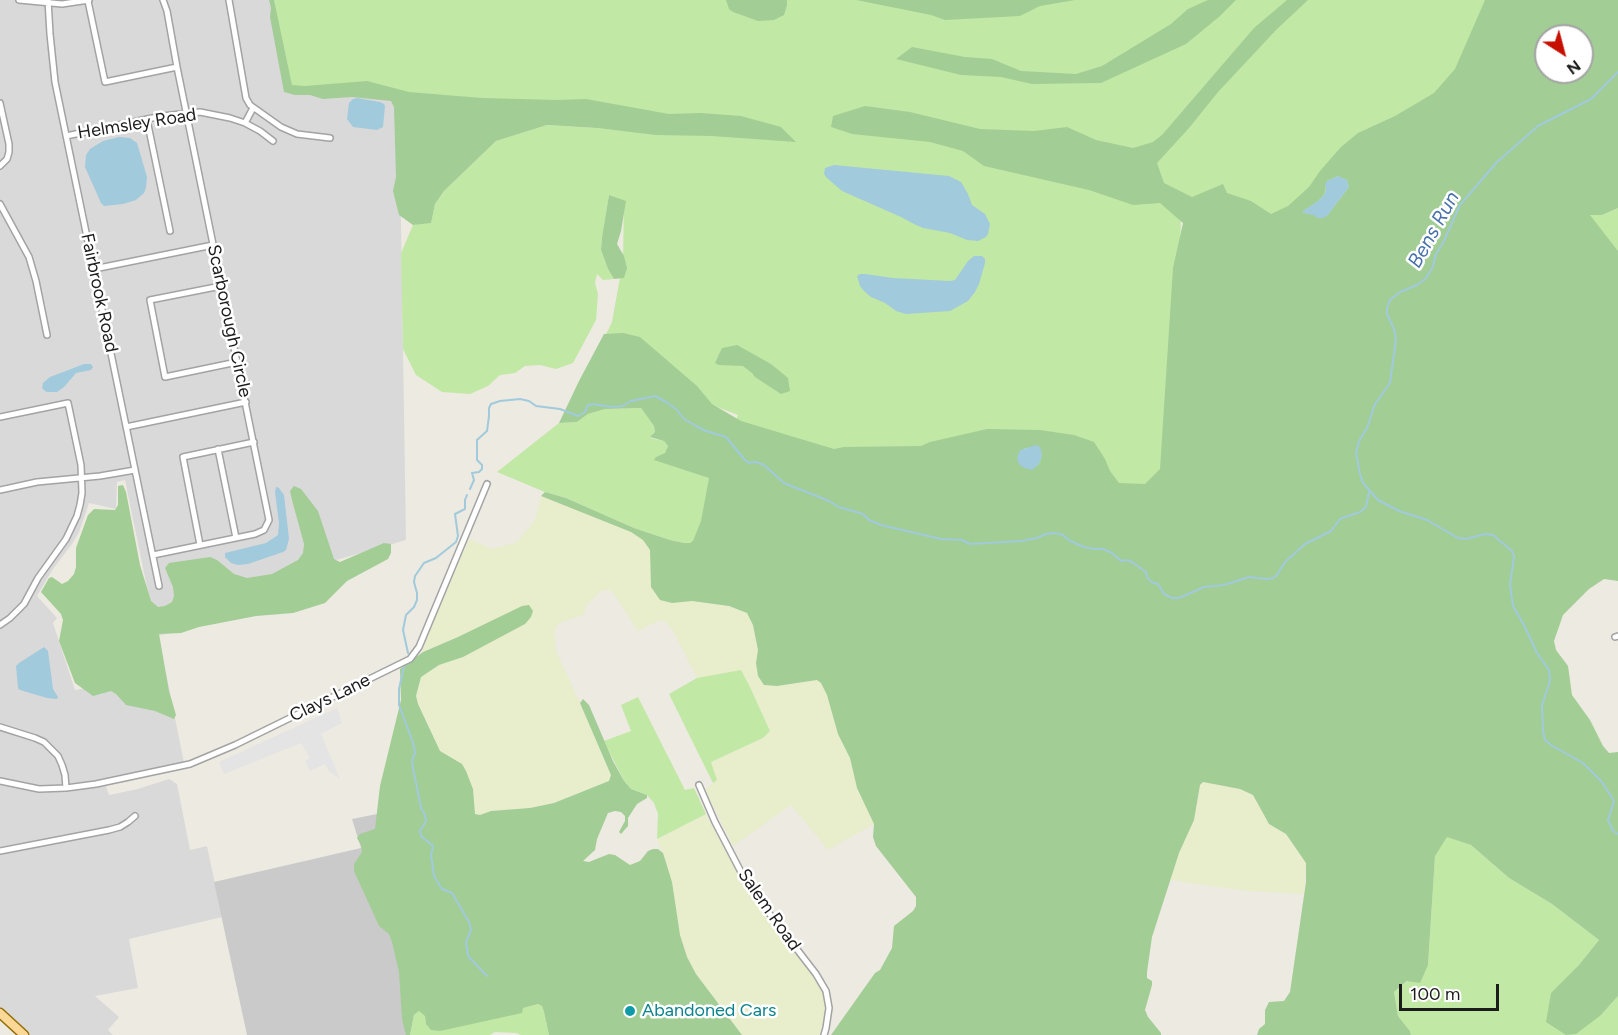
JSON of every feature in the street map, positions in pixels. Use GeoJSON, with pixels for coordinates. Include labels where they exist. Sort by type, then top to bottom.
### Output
{"type":"FeatureCollection","features":[{"type":"Feature","properties":{"kind":"main road"},"geometry":{"type":"LineString","coordinates":[[0,1013],[24,1035]]}},
{"type":"Feature","properties":{"kind":"street"},"geometry":{"type":"LineString","coordinates":[[19,0],[74,3],[89,0],[105,82],[177,67]]}},
{"type":"Feature","properties":{"kind":"street","name":"Scarborough Circle"},"geometry":{"type":"LineString","coordinates":[[153,555],[260,532],[267,526],[269,520],[163,0]]}},
{"type":"Feature","properties":{"kind":"street"},"geometry":{"type":"LineString","coordinates":[[229,0],[249,105],[297,134],[330,138]]}},
{"type":"Feature","properties":{"kind":"street","name":"Fairbrook Road"},"geometry":{"type":"LineString","coordinates":[[48,2],[52,61],[66,136],[159,586]]}},
{"type":"Feature","properties":{"kind":"street"},"geometry":{"type":"LineString","coordinates":[[0,103],[9,152],[7,159],[0,166]]}},
{"type":"Feature","properties":{"kind":"street"},"geometry":{"type":"LineString","coordinates":[[245,123],[253,108]]}},
{"type":"Feature","properties":{"kind":"street","name":"Helmsley Road"},"geometry":{"type":"LineString","coordinates":[[66,136],[200,112],[245,123],[273,141]]}},
{"type":"Feature","properties":{"kind":"street"},"geometry":{"type":"LineString","coordinates":[[147,120],[170,231]]}},
{"type":"Feature","properties":{"kind":"street"},"geometry":{"type":"LineString","coordinates":[[0,204],[28,258],[36,281],[47,335]]}},
{"type":"Feature","properties":{"kind":"street"},"geometry":{"type":"LineString","coordinates":[[94,269],[213,245]]}},
{"type":"Feature","properties":{"kind":"street"},"geometry":{"type":"LineString","coordinates":[[221,286],[150,300],[163,367],[165,376],[237,362]]}},
{"type":"Feature","properties":{"kind":"street"},"geometry":{"type":"LineString","coordinates":[[126,427],[246,402]]}},
{"type":"Feature","properties":{"kind":"street"},"geometry":{"type":"LineString","coordinates":[[0,417],[68,403],[81,465],[80,505],[75,522],[66,539],[38,578],[24,604],[0,625]]}},
{"type":"Feature","properties":{"kind":"street"},"geometry":{"type":"LineString","coordinates":[[201,545],[183,456],[254,442]]}},
{"type":"Feature","properties":{"kind":"street"},"geometry":{"type":"LineString","coordinates":[[218,449],[236,538]]}},
{"type":"Feature","properties":{"kind":"street"},"geometry":{"type":"LineString","coordinates":[[0,490],[37,482],[135,470]]}},
{"type":"Feature","properties":{"kind":"street","name":"Clays Lane"},"geometry":{"type":"LineString","coordinates":[[0,781],[39,789],[66,788],[190,764],[234,745],[410,659],[419,647],[487,484]]}},
{"type":"Feature","properties":{"kind":"street"},"geometry":{"type":"LineString","coordinates":[[0,728],[44,742],[58,756],[65,775],[66,788]]}},
{"type":"Feature","properties":{"kind":"street","name":"Salem Road"},"geometry":{"type":"LineString","coordinates":[[699,785],[741,872],[762,904],[816,974],[826,992],[829,1008],[824,1035]]}},
{"type":"Feature","properties":{"kind":"street"},"geometry":{"type":"LineString","coordinates":[[0,851],[109,830],[120,827],[135,816]]}},
{"type":"Feature","properties":{"kind":"shaded area"},"geometry":{"type":"Polygon","coordinates":[[[0,0],[274,0],[399,98],[406,540],[326,563],[332,596],[157,636],[125,480],[117,482],[116,509],[89,503],[79,532],[37,596],[57,618],[53,623],[75,690],[166,673],[184,763],[104,780],[109,795],[169,779],[177,784],[190,850],[207,846],[222,917],[129,939],[138,988],[95,996],[119,1017],[108,1030],[113,1035],[30,1035],[0,1008],[0,0]]]}},
{"type":"Feature","properties":{"kind":"shaded area"},"geometry":{"type":"Polygon","coordinates":[[[337,708],[342,723],[321,734],[340,779],[329,771],[325,764],[310,771],[305,761],[310,758],[301,743],[224,774],[219,762],[337,708]]]}},
{"type":"Feature","properties":{"kind":"shaded area"},"geometry":{"type":"Polygon","coordinates":[[[382,813],[410,1035],[247,1035],[214,882],[361,848],[352,819],[382,813]]]}},
{"type":"Feature","properties":{"kind":"green space"},"geometry":{"type":"Polygon","coordinates":[[[269,0],[274,0],[292,85],[367,81],[409,92],[482,98],[586,99],[669,114],[700,113],[741,116],[781,127],[796,142],[656,135],[547,125],[496,141],[444,191],[435,204],[431,223],[413,225],[399,215],[393,191],[396,177],[394,107],[391,101],[352,97],[323,99],[284,92],[269,0]]]}},
{"type":"Feature","properties":{"kind":"green space"},"geometry":{"type":"Polygon","coordinates":[[[274,0],[1618,0],[1618,70],[1449,269],[1181,215],[1173,534],[684,543],[634,528],[566,498],[497,472],[559,423],[577,422],[588,414],[605,409],[641,408],[654,426],[655,432],[650,438],[664,441],[668,446],[665,454],[656,457],[709,478],[706,499],[738,415],[594,359],[612,322],[623,261],[624,201],[609,195],[601,250],[614,279],[603,280],[597,274],[595,283],[598,294],[596,320],[573,363],[556,369],[540,365],[525,366],[515,373],[500,375],[488,386],[470,394],[442,392],[416,375],[403,349],[401,253],[413,225],[431,222],[435,204],[444,191],[496,141],[547,125],[625,131],[626,118],[287,90],[274,0]]]}},
{"type":"Feature","properties":{"kind":"green space"},"geometry":{"type":"Polygon","coordinates":[[[726,0],[787,0],[787,5],[784,15],[774,20],[758,21],[733,12],[729,9],[726,0]]]}},
{"type":"Feature","properties":{"kind":"green space"},"geometry":{"type":"Polygon","coordinates":[[[856,0],[1075,0],[1040,6],[1020,16],[945,20],[931,15],[856,0]]]}},
{"type":"Feature","properties":{"kind":"green space"},"geometry":{"type":"Polygon","coordinates":[[[1208,0],[1236,0],[1186,44],[1101,83],[1032,84],[1001,77],[961,75],[896,59],[912,47],[965,57],[992,59],[1021,71],[1076,74],[1102,66],[1171,24],[1188,9],[1208,0]]]}},
{"type":"Feature","properties":{"kind":"green space"},"geometry":{"type":"Polygon","coordinates":[[[1287,0],[1308,0],[1276,30],[1218,92],[1157,163],[1164,183],[1192,197],[1223,184],[1227,193],[1251,201],[1271,214],[1288,206],[1309,187],[1341,147],[1358,133],[1395,116],[1434,93],[1455,69],[1485,0],[1618,0],[1618,208],[1602,215],[1590,215],[1618,251],[1618,581],[1604,579],[1589,589],[1563,615],[1554,641],[1556,650],[1568,666],[1572,695],[1590,720],[1603,746],[1609,753],[1618,752],[1618,996],[1601,1015],[1576,1034],[1566,1035],[1546,1022],[1551,993],[1578,966],[1599,940],[1552,904],[1509,878],[1471,845],[1447,837],[1435,856],[1428,965],[1420,983],[1407,981],[1394,992],[1398,1016],[1411,1035],[1257,1035],[1259,1029],[1265,1024],[1265,1010],[1269,1002],[1284,1001],[1290,992],[1306,882],[1306,863],[1286,834],[1269,824],[1253,795],[1240,789],[1203,782],[1200,785],[1194,820],[1179,853],[1152,937],[1147,978],[1152,981],[1152,985],[1145,1010],[1161,1035],[831,1035],[875,973],[880,970],[892,948],[894,926],[913,911],[916,906],[916,897],[876,846],[873,837],[874,824],[857,788],[850,758],[838,734],[827,695],[821,683],[817,680],[777,686],[764,685],[758,676],[756,663],[758,650],[753,625],[747,613],[729,606],[692,601],[672,603],[660,600],[651,587],[650,550],[643,540],[631,532],[541,496],[545,492],[566,498],[634,528],[670,540],[684,543],[693,541],[701,521],[709,478],[654,460],[665,453],[668,446],[664,441],[650,437],[655,432],[654,426],[641,408],[605,409],[588,414],[577,422],[559,423],[604,334],[623,333],[640,337],[697,386],[712,404],[741,421],[834,449],[921,446],[987,429],[1040,430],[1074,435],[1094,442],[1119,483],[1145,484],[1160,469],[1173,268],[1183,223],[1160,203],[1133,205],[1089,190],[984,166],[963,151],[930,142],[852,134],[831,127],[833,116],[865,106],[910,112],[980,129],[1034,131],[1067,127],[1096,140],[1133,148],[1153,142],[1162,135],[1254,28],[1287,0]],[[1338,176],[1327,181],[1324,195],[1303,211],[1304,213],[1327,216],[1349,187],[1347,180],[1338,176]],[[1024,448],[1037,466],[1042,454],[1031,448],[1024,448]]]}},
{"type":"Feature","properties":{"kind":"green space"},"geometry":{"type":"Polygon","coordinates":[[[609,195],[626,201],[617,244],[624,256],[627,268],[624,278],[614,279],[601,250],[609,195]]]}},
{"type":"Feature","properties":{"kind":"green space"},"geometry":{"type":"Polygon","coordinates":[[[1618,208],[1618,251],[1589,215],[1602,215],[1618,208]]]}},
{"type":"Feature","properties":{"kind":"green space"},"geometry":{"type":"Polygon","coordinates":[[[737,345],[771,364],[788,378],[790,391],[781,394],[743,366],[715,363],[722,348],[737,345]]]}},
{"type":"Feature","properties":{"kind":"green space"},"geometry":{"type":"Polygon","coordinates":[[[123,485],[140,565],[151,601],[158,607],[172,602],[174,596],[173,587],[165,568],[169,563],[210,557],[234,574],[247,578],[272,574],[298,560],[303,553],[304,544],[290,491],[294,486],[301,489],[318,511],[334,559],[340,562],[384,543],[391,544],[391,553],[388,559],[347,581],[325,603],[293,613],[256,616],[199,627],[181,633],[159,634],[169,691],[176,715],[174,719],[155,711],[126,705],[111,691],[93,696],[75,683],[59,641],[63,620],[61,614],[41,592],[49,578],[52,577],[62,584],[74,574],[76,548],[88,515],[94,509],[115,510],[118,505],[118,486],[123,485]]]}},
{"type":"Feature","properties":{"kind":"green space"},"geometry":{"type":"Polygon","coordinates":[[[541,496],[631,532],[643,540],[650,550],[651,587],[660,600],[672,603],[692,601],[729,606],[747,613],[753,625],[758,650],[756,663],[777,686],[817,680],[821,683],[827,695],[838,734],[850,758],[857,788],[874,824],[828,850],[791,805],[733,846],[705,789],[717,780],[711,762],[763,738],[770,731],[749,685],[740,670],[697,678],[673,631],[665,621],[658,621],[638,631],[611,590],[601,591],[585,607],[585,614],[560,623],[554,630],[556,651],[611,775],[609,781],[554,803],[475,814],[473,789],[462,764],[440,751],[416,696],[421,677],[439,665],[463,657],[458,637],[423,652],[423,646],[469,539],[493,549],[517,542],[535,520],[541,496]]]}},
{"type":"Feature","properties":{"kind":"green space"},"geometry":{"type":"Polygon","coordinates":[[[529,605],[533,611],[525,624],[463,657],[439,665],[421,677],[416,696],[418,704],[440,751],[462,764],[466,771],[473,789],[475,814],[554,803],[609,781],[611,775],[580,703],[583,699],[589,705],[624,781],[631,789],[647,795],[647,798],[637,804],[628,818],[628,826],[621,834],[619,832],[625,816],[621,812],[608,813],[595,850],[583,861],[589,862],[609,854],[615,855],[630,865],[640,861],[648,851],[653,849],[658,849],[663,853],[672,882],[680,935],[687,957],[696,974],[742,1035],[549,1035],[542,1006],[538,1004],[523,1008],[522,1013],[440,1031],[431,1030],[426,1024],[425,1016],[419,1011],[414,1015],[410,1035],[406,1035],[402,1019],[399,972],[392,942],[389,934],[379,926],[354,871],[354,864],[362,852],[357,838],[360,834],[375,829],[380,786],[401,700],[400,669],[423,652],[522,606],[529,605]]]}},
{"type":"Feature","properties":{"kind":"green space"},"geometry":{"type":"Polygon","coordinates":[[[741,670],[770,731],[763,738],[711,762],[717,780],[713,783],[669,694],[697,678],[741,670]]]}},
{"type":"Feature","properties":{"kind":"green space"},"geometry":{"type":"Polygon","coordinates":[[[638,697],[685,790],[694,788],[706,814],[657,839],[658,814],[654,803],[647,795],[631,789],[624,781],[604,741],[631,731],[621,705],[638,697]]]}},
{"type":"Feature","properties":{"kind":"green space"},"geometry":{"type":"Polygon","coordinates":[[[1203,782],[1240,789],[1253,795],[1269,824],[1286,834],[1306,863],[1304,894],[1248,891],[1170,880],[1194,820],[1200,785],[1203,782]]]}},
{"type":"Feature","properties":{"kind":"green space"},"geometry":{"type":"Polygon","coordinates":[[[706,814],[745,886],[812,972],[824,995],[825,1015],[820,1035],[742,1035],[696,974],[687,957],[680,935],[663,853],[657,839],[706,814]]]}},
{"type":"Feature","properties":{"kind":"green space"},"geometry":{"type":"Polygon","coordinates":[[[1447,836],[1471,845],[1509,878],[1552,904],[1599,940],[1578,966],[1601,1015],[1618,996],[1618,1035],[1411,1035],[1398,1016],[1394,992],[1428,965],[1435,855],[1447,836]]]}},
{"type":"Feature","properties":{"kind":"green space"},"geometry":{"type":"Polygon","coordinates":[[[538,1004],[542,1006],[549,1035],[495,1032],[490,1035],[410,1035],[414,1015],[419,1011],[425,1015],[426,1024],[538,1004]]]}},
{"type":"Feature","properties":{"kind":"water"},"geometry":{"type":"Polygon","coordinates":[[[357,98],[384,104],[383,127],[377,130],[353,127],[347,119],[349,103],[357,98]]]}},
{"type":"Feature","properties":{"kind":"water"},"geometry":{"type":"Polygon","coordinates":[[[119,137],[130,138],[137,143],[147,177],[146,188],[136,200],[104,206],[85,167],[86,155],[90,149],[103,141],[119,137]]]}},
{"type":"Feature","properties":{"kind":"water"},"geometry":{"type":"Polygon","coordinates":[[[834,165],[949,176],[961,182],[972,205],[985,214],[990,224],[988,234],[978,241],[967,240],[914,224],[842,191],[824,174],[825,168],[834,165]]]}},
{"type":"Feature","properties":{"kind":"water"},"geometry":{"type":"Polygon","coordinates":[[[1338,176],[1347,180],[1349,187],[1327,216],[1318,218],[1304,213],[1303,211],[1324,195],[1327,181],[1338,176]]]}},
{"type":"Feature","properties":{"kind":"water"},"geometry":{"type":"Polygon","coordinates":[[[974,256],[982,256],[985,259],[979,284],[968,301],[950,311],[906,314],[896,311],[864,291],[857,276],[865,274],[950,281],[955,280],[974,256]]]}},
{"type":"Feature","properties":{"kind":"water"},"geometry":{"type":"Polygon","coordinates":[[[84,364],[91,364],[93,367],[91,370],[76,373],[57,392],[47,392],[42,388],[43,383],[50,377],[84,364]]]}},
{"type":"Feature","properties":{"kind":"water"},"geometry":{"type":"Polygon","coordinates":[[[1036,445],[1040,447],[1042,454],[1040,462],[1032,470],[1024,468],[1019,464],[1017,458],[1020,450],[1036,445]]]}},
{"type":"Feature","properties":{"kind":"water"},"geometry":{"type":"Polygon","coordinates":[[[276,487],[284,495],[289,539],[286,550],[248,564],[231,563],[225,557],[225,553],[266,543],[278,535],[276,487]]]}},
{"type":"Feature","properties":{"kind":"water"},"geometry":{"type":"Polygon","coordinates":[[[44,647],[48,651],[53,689],[57,699],[18,688],[16,666],[44,647]]]}},
{"type":"Feature","properties":{"kind":"waterway","name":"Bens Run"},"geometry":{"type":"LineString","coordinates":[[1618,72],[1591,99],[1538,126],[1497,162],[1460,205],[1436,254],[1432,269],[1425,279],[1390,300],[1387,314],[1396,339],[1390,383],[1375,404],[1356,453],[1363,483],[1378,500],[1399,511],[1427,520],[1458,538],[1493,535],[1512,551],[1514,556],[1510,585],[1513,606],[1537,653],[1549,670],[1549,684],[1542,705],[1545,740],[1583,763],[1602,782],[1614,801],[1608,820],[1613,831],[1618,834]]}},
{"type":"Feature","properties":{"kind":"waterway"},"geometry":{"type":"LineString","coordinates":[[470,489],[474,480],[472,473],[482,469],[482,465],[477,460],[477,440],[487,431],[491,404],[520,399],[536,406],[560,409],[578,416],[585,412],[588,405],[623,406],[631,401],[655,396],[676,409],[684,419],[696,426],[726,437],[749,463],[756,462],[764,465],[784,483],[839,507],[863,514],[869,520],[881,525],[941,539],[962,540],[970,544],[1021,541],[1055,533],[1063,535],[1084,547],[1103,549],[1121,561],[1132,562],[1146,572],[1151,582],[1158,584],[1164,594],[1172,598],[1179,598],[1204,587],[1224,585],[1249,577],[1273,578],[1285,562],[1305,544],[1331,531],[1340,519],[1360,512],[1366,507],[1369,492]]}},
{"type":"Feature","properties":{"kind":"waterway"},"geometry":{"type":"LineString","coordinates":[[408,653],[403,630],[406,615],[417,600],[415,576],[424,563],[436,558],[456,542],[458,536],[455,514],[465,509],[467,495]]}},
{"type":"Feature","properties":{"kind":"waterway"},"geometry":{"type":"LineString","coordinates":[[404,667],[399,689],[399,705],[415,753],[412,760],[413,768],[426,822],[420,830],[421,836],[433,846],[431,855],[434,876],[442,889],[452,893],[469,922],[471,930],[466,942],[468,956],[487,976]]}},
{"type":"Feature","properties":{"kind":"place","name":"Abandoned Cars"},"geometry":{"type":"Point","coordinates":[630,1011]}}]}
